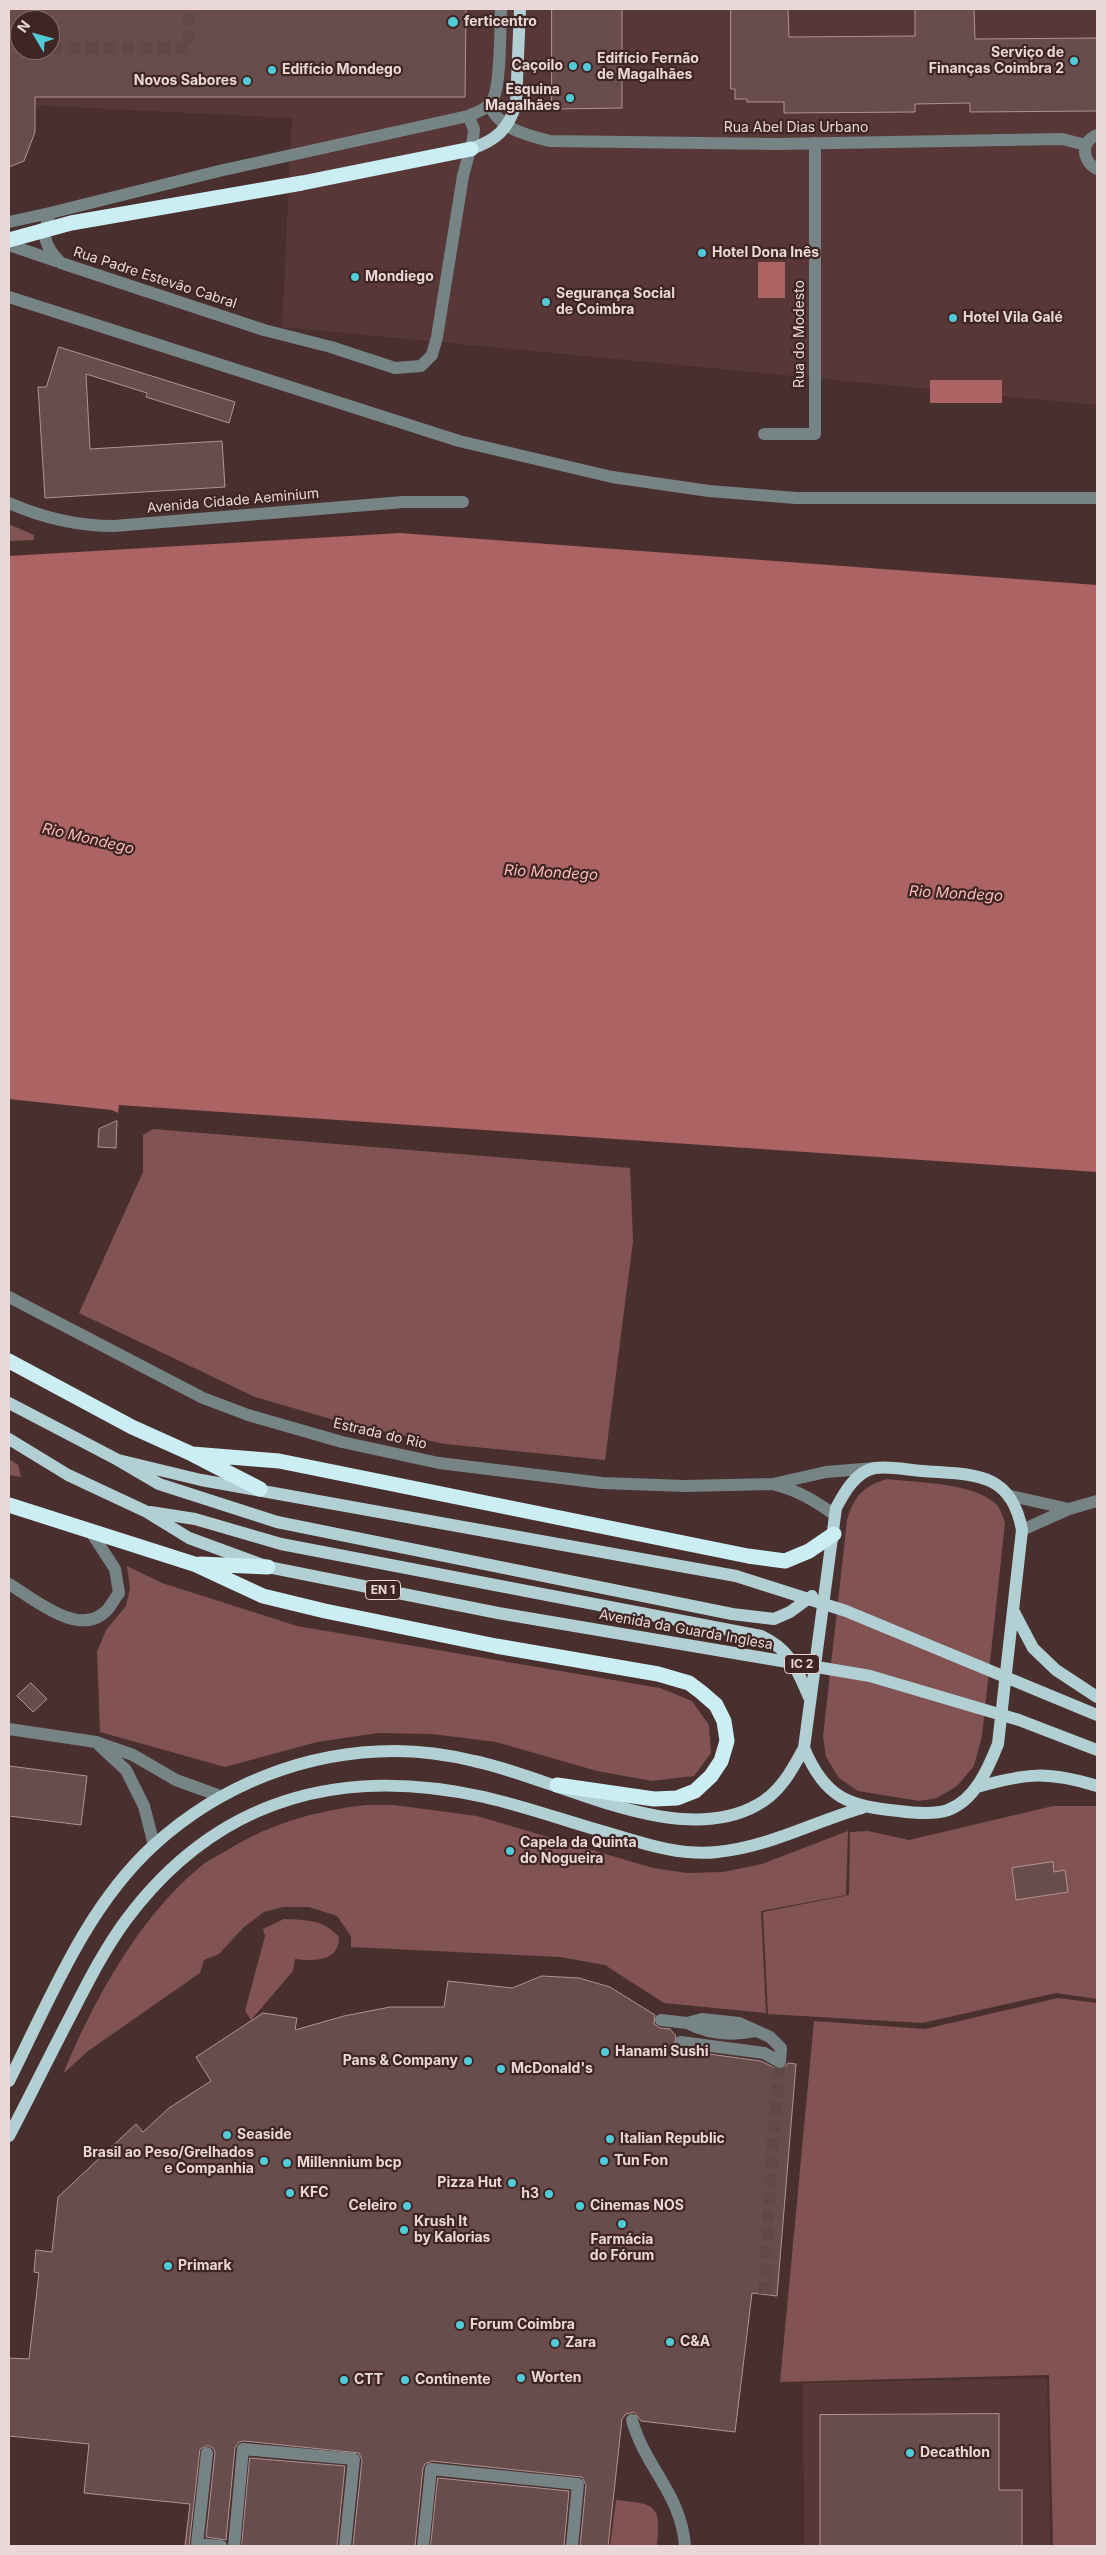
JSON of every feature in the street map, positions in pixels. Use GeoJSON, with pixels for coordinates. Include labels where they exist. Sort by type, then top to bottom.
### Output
{"type":"FeatureCollection","features":[{"type":"Feature","properties":{"kind":"highway"},"geometry":{"type":"LineString","coordinates":[[9,240],[71,223],[302,183],[471,149]]}},
{"type":"Feature","properties":{"kind":"highway"},"geometry":{"type":"LineString","coordinates":[[9,1361],[132,1427],[192,1454],[260,1489]]}},
{"type":"Feature","properties":{"kind":"highway"},"geometry":{"type":"LineString","coordinates":[[192,1454],[279,1461],[748,1556],[786,1561],[809,1552],[834,1534]]}},
{"type":"Feature","properties":{"kind":"highway"},"geometry":{"type":"LineString","coordinates":[[9,1505],[194,1564],[263,1596],[325,1611],[496,1646],[658,1674],[689,1683],[716,1705],[724,1721],[727,1741],[721,1761],[711,1776],[695,1791],[677,1798],[654,1800],[557,1786]]}},
{"type":"Feature","properties":{"kind":"highway"},"geometry":{"type":"LineString","coordinates":[[194,1564],[268,1567]]}},
{"type":"Feature","properties":{"kind":"main road"},"geometry":{"type":"LineString","coordinates":[[471,149],[501,135],[516,104],[520,9]]}},
{"type":"Feature","properties":{"kind":"main road"},"geometry":{"type":"LineString","coordinates":[[9,1403],[160,1484],[277,1522],[732,1614],[774,1619],[790,1612],[826,1586]]}},
{"type":"Feature","properties":{"kind":"main road"},"geometry":{"type":"LineString","coordinates":[[9,1439],[68,1475],[145,1511],[189,1538],[268,1567]]}},
{"type":"Feature","properties":{"kind":"main road"},"geometry":{"type":"LineString","coordinates":[[118,1460],[201,1480],[512,1534],[736,1576],[846,1611],[1097,1715]]}},
{"type":"Feature","properties":{"kind":"main road"},"geometry":{"type":"LineString","coordinates":[[9,2081],[79,1942],[100,1908],[138,1861],[176,1826],[220,1796],[259,1778],[303,1763],[351,1754],[396,1751],[475,1761],[641,1813],[680,1820],[705,1820],[736,1815],[758,1805],[773,1793],[789,1775],[804,1748],[836,1508],[847,1488],[859,1476],[875,1468],[975,1476],[996,1484],[1011,1496],[1019,1510],[1022,1530],[998,1744],[989,1766],[977,1787],[949,1810],[922,1814],[862,1808],[839,1797],[822,1782],[812,1767],[804,1748]]}},
{"type":"Feature","properties":{"kind":"main road"},"geometry":{"type":"LineString","coordinates":[[145,1511],[195,1519],[281,1544],[761,1636],[776,1644],[788,1655],[810,1699]]}},
{"type":"Feature","properties":{"kind":"main road","name":"EN 1"},"geometry":{"type":"LineString","coordinates":[[268,1567],[498,1613]]}},
{"type":"Feature","properties":{"kind":"main road"},"geometry":{"type":"LineString","coordinates":[[1014,1611],[1032,1648],[1056,1670],[1097,1697]]}},
{"type":"Feature","properties":{"kind":"main road","name":"Avenida da Guarda Inglesa"},"geometry":{"type":"LineString","coordinates":[[498,1613],[870,1676],[1019,1720],[1097,1750]]}},
{"type":"Feature","properties":{"kind":"main road"},"geometry":{"type":"LineString","coordinates":[[977,1787],[1039,1774],[1068,1777],[1097,1786]]}},
{"type":"Feature","properties":{"kind":"main road"},"geometry":{"type":"LineString","coordinates":[[9,2136],[102,1956],[127,1919],[163,1877],[190,1853],[228,1826],[298,1796],[322,1790],[396,1784],[440,1789],[485,1797],[656,1848],[689,1853],[716,1853],[756,1846],[862,1808]]}},
{"type":"Feature","properties":{"kind":"street"},"geometry":{"type":"LineString","coordinates":[[9,222],[219,171],[480,112],[489,104],[496,88],[501,9]]}},
{"type":"Feature","properties":{"kind":"street"},"geometry":{"type":"LineString","coordinates":[[489,104],[493,114],[500,122],[507,126]]}},
{"type":"Feature","properties":{"kind":"street","name":"Rua Padre Estevão Cabral"},"geometry":{"type":"LineString","coordinates":[[50,213],[44,228],[48,251],[61,263],[264,330],[331,347],[395,368],[421,366],[432,355],[437,337],[463,176],[471,149],[474,128],[468,116]]}},
{"type":"Feature","properties":{"kind":"street","name":"Rua Abel Dias Urbano"},"geometry":{"type":"LineString","coordinates":[[507,126],[528,136],[550,141],[814,143],[1062,139],[1086,145]]}},
{"type":"Feature","properties":{"kind":"street"},"geometry":{"type":"LineString","coordinates":[[1097,135],[1086,145],[1085,151],[1088,162],[1097,169]]}},
{"type":"Feature","properties":{"kind":"street","name":"Rua do Modesto"},"geometry":{"type":"LineString","coordinates":[[764,434],[815,434],[814,143]]}},
{"type":"Feature","properties":{"kind":"street"},"geometry":{"type":"LineString","coordinates":[[9,246],[61,263]]}},
{"type":"Feature","properties":{"kind":"street"},"geometry":{"type":"LineString","coordinates":[[9,297],[459,441],[612,477],[702,490],[796,498],[1097,498]]}},
{"type":"Feature","properties":{"kind":"street","name":"Avenida Cidade Aeminium"},"geometry":{"type":"LineString","coordinates":[[9,503],[58,520],[76,524],[114,526],[403,502],[463,502]]}},
{"type":"Feature","properties":{"kind":"street","name":"Estrada do Rio"},"geometry":{"type":"LineString","coordinates":[[9,1297],[203,1398],[248,1415],[342,1442],[439,1462],[602,1483],[685,1486],[773,1484],[826,1472],[875,1468]]}},
{"type":"Feature","properties":{"kind":"street","name":"Estrada do Rio"},"geometry":{"type":"LineString","coordinates":[[773,1484],[796,1490],[835,1515]]}},
{"type":"Feature","properties":{"kind":"street"},"geometry":{"type":"LineString","coordinates":[[1011,1496],[1070,1509]]}},
{"type":"Feature","properties":{"kind":"street"},"geometry":{"type":"LineString","coordinates":[[1022,1530],[1070,1509],[1097,1501]]}},
{"type":"Feature","properties":{"kind":"street"},"geometry":{"type":"LineString","coordinates":[[9,1584],[64,1618],[90,1620],[108,1610],[119,1593],[115,1569],[91,1532]]}},
{"type":"Feature","properties":{"kind":"street"},"geometry":{"type":"LineString","coordinates":[[9,1730],[96,1742],[133,1755],[176,1780],[220,1796]]}},
{"type":"Feature","properties":{"kind":"street"},"geometry":{"type":"LineString","coordinates":[[96,1742],[126,1770],[144,1806],[154,1845]]}},
{"type":"Feature","properties":{"kind":"street"},"geometry":{"type":"LineString","coordinates":[[661,2020],[687,2023],[702,2019],[739,2023],[770,2037],[781,2048],[780,2062],[764,2053],[681,2042]]}},
{"type":"Feature","properties":{"kind":"street"},"geometry":{"type":"LineString","coordinates":[[632,2420],[638,2441],[678,2509],[684,2528],[685,2546]]}},
{"type":"Feature","properties":{"kind":"street"},"geometry":{"type":"LineString","coordinates":[[234,2546],[243,2449],[354,2459],[345,2546]]}},
{"type":"Feature","properties":{"kind":"street"},"geometry":{"type":"LineString","coordinates":[[207,2453],[197,2544],[221,2546]]}},
{"type":"Feature","properties":{"kind":"street"},"geometry":{"type":"LineString","coordinates":[[423,2546],[431,2469],[578,2484],[572,2546]]}},
{"type":"Feature","properties":{"kind":"shaded area"},"geometry":{"type":"Polygon","coordinates":[[[9,9],[1097,9],[1097,405],[282,327],[292,118],[9,104],[9,9]]]}},
{"type":"Feature","properties":{"kind":"shaded area"},"geometry":{"type":"Polygon","coordinates":[[[9,524],[34,535],[34,540],[9,541],[9,524]]]}},
{"type":"Feature","properties":{"kind":"shaded area"},"geometry":{"type":"Polygon","coordinates":[[[153,1129],[630,1168],[633,1241],[605,1460],[445,1444],[348,1424],[255,1397],[79,1313],[143,1172],[143,1135],[153,1129]]]}},
{"type":"Feature","properties":{"kind":"shaded area"},"geometry":{"type":"Polygon","coordinates":[[[9,1459],[18,1465],[21,1477],[9,1475],[9,1459]]]}},
{"type":"Feature","properties":{"kind":"shaded area"},"geometry":{"type":"Polygon","coordinates":[[[887,1479],[945,1485],[975,1492],[987,1497],[997,1505],[1005,1523],[982,1736],[974,1766],[957,1786],[937,1798],[919,1801],[858,1791],[839,1778],[826,1757],[823,1736],[847,1520],[853,1504],[861,1493],[871,1485],[887,1479]]]}},
{"type":"Feature","properties":{"kind":"shaded area"},"geometry":{"type":"Polygon","coordinates":[[[127,1566],[162,1583],[297,1626],[660,1688],[692,1701],[709,1725],[711,1753],[694,1776],[652,1781],[597,1771],[496,1742],[432,1734],[378,1733],[317,1742],[225,1767],[100,1732],[97,1652],[106,1630],[126,1606],[130,1588],[127,1566]]]}},
{"type":"Feature","properties":{"kind":"shaded area"},"geometry":{"type":"Polygon","coordinates":[[[365,1805],[394,1805],[477,1816],[653,1868],[687,1873],[723,1872],[762,1864],[848,1831],[846,1895],[761,1911],[766,2013],[664,2003],[605,1965],[560,1957],[351,1947],[351,1936],[337,1916],[309,1907],[283,1907],[264,1912],[244,1927],[219,1954],[204,1960],[200,1973],[88,2051],[63,2074],[88,2018],[120,1962],[157,1910],[200,1867],[209,1860],[275,1826],[310,1815],[365,1805]]]}},
{"type":"Feature","properties":{"kind":"shaded area"},"geometry":{"type":"Polygon","coordinates":[[[1053,1806],[1097,1806],[1097,1999],[1056,1993],[922,2023],[768,2014],[763,1912],[849,1895],[850,1832],[868,1831],[909,1840],[1053,1806]]]}},
{"type":"Feature","properties":{"kind":"shaded area"},"geometry":{"type":"Polygon","coordinates":[[[284,1919],[314,1922],[327,1927],[339,1937],[338,1945],[335,1951],[324,1958],[317,1960],[295,1959],[293,1971],[251,2020],[245,2011],[265,1936],[263,1929],[284,1919]]]}},
{"type":"Feature","properties":{"kind":"shaded area"},"geometry":{"type":"Polygon","coordinates":[[[1058,1998],[1097,2003],[1097,2546],[1053,2546],[1049,2375],[780,2382],[814,2021],[925,2029],[1058,1998]]]}},
{"type":"Feature","properties":{"kind":"shaded area","name":"Decathlon"},"geometry":{"type":"Polygon","coordinates":[[[1047,2378],[1050,2546],[804,2546],[803,2383],[1047,2378]]]}},
{"type":"Feature","properties":{"kind":"shaded area"},"geometry":{"type":"Polygon","coordinates":[[[616,2500],[640,2503],[653,2509],[657,2514],[658,2522],[657,2546],[610,2546],[616,2500]]]}},
{"type":"Feature","properties":{"kind":"water"},"geometry":{"type":"Polygon","coordinates":[[[758,262],[785,262],[785,298],[758,298],[758,262]]]}},
{"type":"Feature","properties":{"kind":"water"},"geometry":{"type":"Polygon","coordinates":[[[930,380],[1002,380],[1002,403],[930,403],[930,380]]]}},
{"type":"Feature","properties":{"kind":"water","name":"Rio Mondego"},"geometry":{"type":"Polygon","coordinates":[[[400,533],[1097,585],[1097,1172],[119,1105],[118,1113],[112,1110],[9,1099],[9,556],[400,533]]]}},
{"type":"Feature","properties":{"kind":"building"},"geometry":{"type":"Polygon","coordinates":[[[9,9],[466,9],[465,97],[35,97],[35,132],[24,161],[9,167],[9,9]]]}},
{"type":"Feature","properties":{"kind":"building","name":"Edifício Fernão de Magalhães"},"geometry":{"type":"Polygon","coordinates":[[[552,9],[622,9],[622,108],[552,109],[552,9]]]}},
{"type":"Feature","properties":{"kind":"building"},"geometry":{"type":"Polygon","coordinates":[[[731,9],[788,9],[789,37],[915,36],[915,9],[974,9],[975,39],[1097,38],[1097,111],[970,112],[970,103],[915,104],[915,112],[784,113],[784,102],[747,102],[747,99],[735,99],[735,89],[731,89],[731,9]]]}},
{"type":"Feature","properties":{"kind":"building"},"geometry":{"type":"Polygon","coordinates":[[[59,347],[235,402],[229,423],[146,397],[147,393],[86,374],[90,449],[222,441],[225,487],[45,498],[38,387],[46,387],[59,347]]]}},
{"type":"Feature","properties":{"kind":"building"},"geometry":{"type":"Polygon","coordinates":[[[117,1121],[116,1148],[98,1147],[99,1129],[117,1121]]]}},
{"type":"Feature","properties":{"kind":"building"},"geometry":{"type":"Polygon","coordinates":[[[31,1683],[47,1699],[33,1712],[17,1696],[31,1683]]]}},
{"type":"Feature","properties":{"kind":"building"},"geometry":{"type":"Polygon","coordinates":[[[9,1766],[87,1776],[81,1825],[9,1816],[9,1766]]]}},
{"type":"Feature","properties":{"kind":"building"},"geometry":{"type":"Polygon","coordinates":[[[1053,1862],[1054,1872],[1065,1870],[1068,1892],[1016,1900],[1012,1868],[1053,1862]]]}},
{"type":"Feature","properties":{"kind":"building"},"geometry":{"type":"Polygon","coordinates":[[[542,1976],[579,1978],[610,1987],[655,2015],[654,2024],[660,2028],[670,2029],[676,2036],[674,2046],[679,2050],[761,2061],[779,2070],[784,2069],[788,2063],[796,2064],[777,2296],[752,2293],[735,2432],[641,2421],[634,2412],[626,2414],[622,2419],[608,2546],[580,2546],[586,2485],[582,2477],[432,2461],[425,2464],[423,2468],[415,2546],[353,2546],[362,2460],[359,2453],[244,2441],[239,2442],[235,2448],[226,2540],[206,2537],[215,2453],[214,2449],[208,2445],[200,2449],[189,2546],[185,2546],[190,2504],[84,2493],[89,2444],[9,2436],[9,2358],[29,2359],[39,2273],[34,2272],[36,2250],[52,2252],[58,2197],[136,2124],[143,2132],[169,2108],[211,2081],[196,2057],[263,2013],[297,2018],[295,2030],[344,2016],[390,2007],[444,2007],[448,1981],[512,1988],[542,1976]]]}},
{"type":"Feature","properties":{"kind":"building","name":"Decathlon"},"geometry":{"type":"Polygon","coordinates":[[[999,2414],[999,2490],[1022,2490],[1022,2546],[820,2546],[820,2415],[999,2414]]]}},
{"type":"Feature","properties":{"kind":"building"},"geometry":{"type":"Polygon","coordinates":[[[250,2458],[345,2466],[337,2546],[242,2546],[250,2458]]]}},
{"type":"Feature","properties":{"kind":"building"},"geometry":{"type":"Polygon","coordinates":[[[438,2478],[569,2491],[564,2546],[431,2546],[438,2478]]]}},
{"type":"Feature","properties":{"kind":"tunnel"},"geometry":{"type":"LineString","coordinates":[[60,48],[189,48],[189,9]]}},
{"type":"Feature","properties":{"kind":"tunnel"},"geometry":{"type":"LineString","coordinates":[[764,2294],[773,2138],[780,2062]]}},
{"type":"Feature","properties":{"kind":"place","name":"ferticentro"},"geometry":{"type":"Point","coordinates":[453,22]}},
{"type":"Feature","properties":{"kind":"place","name":"Serviço de Finanças Coimbra 2"},"geometry":{"type":"Point","coordinates":[1074,61]}},
{"type":"Feature","properties":{"kind":"place","name":"Caçoilo"},"geometry":{"type":"Point","coordinates":[573,66]}},
{"type":"Feature","properties":{"kind":"place","name":"Edifício Fernão de Magalhães"},"geometry":{"type":"Point","coordinates":[587,67]}},
{"type":"Feature","properties":{"kind":"place","name":"Edifício Mondego"},"geometry":{"type":"Point","coordinates":[272,70]}},
{"type":"Feature","properties":{"kind":"place","name":"Novos Sabores"},"geometry":{"type":"Point","coordinates":[247,81]}},
{"type":"Feature","properties":{"kind":"place","name":"Esquina Magalhães"},"geometry":{"type":"Point","coordinates":[570,98]}},
{"type":"Feature","properties":{"kind":"place","name":"Hotel Dona Inês"},"geometry":{"type":"Point","coordinates":[702,253]}},
{"type":"Feature","properties":{"kind":"place","name":"Mondiego"},"geometry":{"type":"Point","coordinates":[355,277]}},
{"type":"Feature","properties":{"kind":"place","name":"Segurança Social de Coimbra"},"geometry":{"type":"Point","coordinates":[546,302]}},
{"type":"Feature","properties":{"kind":"place","name":"Hotel Vila Galé"},"geometry":{"type":"Point","coordinates":[953,318]}},
{"type":"Feature","properties":{"kind":"place","name":"Capela da Quinta do Nogueira"},"geometry":{"type":"Point","coordinates":[510,1851]}},
{"type":"Feature","properties":{"kind":"place","name":"Hanami Sushi"},"geometry":{"type":"Point","coordinates":[605,2052]}},
{"type":"Feature","properties":{"kind":"place","name":"Pans & Company"},"geometry":{"type":"Point","coordinates":[468,2061]}},
{"type":"Feature","properties":{"kind":"place","name":"McDonald's"},"geometry":{"type":"Point","coordinates":[501,2069]}},
{"type":"Feature","properties":{"kind":"place","name":"Seaside"},"geometry":{"type":"Point","coordinates":[227,2135]}},
{"type":"Feature","properties":{"kind":"place","name":"Italian Republic"},"geometry":{"type":"Point","coordinates":[610,2139]}},
{"type":"Feature","properties":{"kind":"place","name":"Brasil ao Peso/Grelhados e Companhia"},"geometry":{"type":"Point","coordinates":[264,2161]}},
{"type":"Feature","properties":{"kind":"place","name":"Tun Fon"},"geometry":{"type":"Point","coordinates":[604,2161]}},
{"type":"Feature","properties":{"kind":"place","name":"Millennium bcp"},"geometry":{"type":"Point","coordinates":[287,2163]}},
{"type":"Feature","properties":{"kind":"place","name":"Pizza Hut"},"geometry":{"type":"Point","coordinates":[512,2183]}},
{"type":"Feature","properties":{"kind":"place","name":"KFC"},"geometry":{"type":"Point","coordinates":[290,2193]}},
{"type":"Feature","properties":{"kind":"place","name":"h3"},"geometry":{"type":"Point","coordinates":[549,2194]}},
{"type":"Feature","properties":{"kind":"place","name":"Celeiro"},"geometry":{"type":"Point","coordinates":[407,2206]}},
{"type":"Feature","properties":{"kind":"place","name":"Cinemas NOS"},"geometry":{"type":"Point","coordinates":[580,2206]}},
{"type":"Feature","properties":{"kind":"place","name":"Farmácia do Fórum"},"geometry":{"type":"Point","coordinates":[622,2224]}},
{"type":"Feature","properties":{"kind":"place","name":"Krush It by Kalorias"},"geometry":{"type":"Point","coordinates":[404,2230]}},
{"type":"Feature","properties":{"kind":"place","name":"Primark"},"geometry":{"type":"Point","coordinates":[168,2266]}},
{"type":"Feature","properties":{"kind":"place","name":"Forum Coimbra"},"geometry":{"type":"Point","coordinates":[460,2325]}},
{"type":"Feature","properties":{"kind":"place","name":"C&A"},"geometry":{"type":"Point","coordinates":[670,2342]}},
{"type":"Feature","properties":{"kind":"place","name":"Zara"},"geometry":{"type":"Point","coordinates":[555,2343]}},
{"type":"Feature","properties":{"kind":"place","name":"Worten"},"geometry":{"type":"Point","coordinates":[521,2378]}},
{"type":"Feature","properties":{"kind":"place","name":"CTT"},"geometry":{"type":"Point","coordinates":[344,2380]}},
{"type":"Feature","properties":{"kind":"place","name":"Continente"},"geometry":{"type":"Point","coordinates":[405,2380]}},
{"type":"Feature","properties":{"kind":"place","name":"Decathlon"},"geometry":{"type":"Point","coordinates":[910,2453]}}]}
